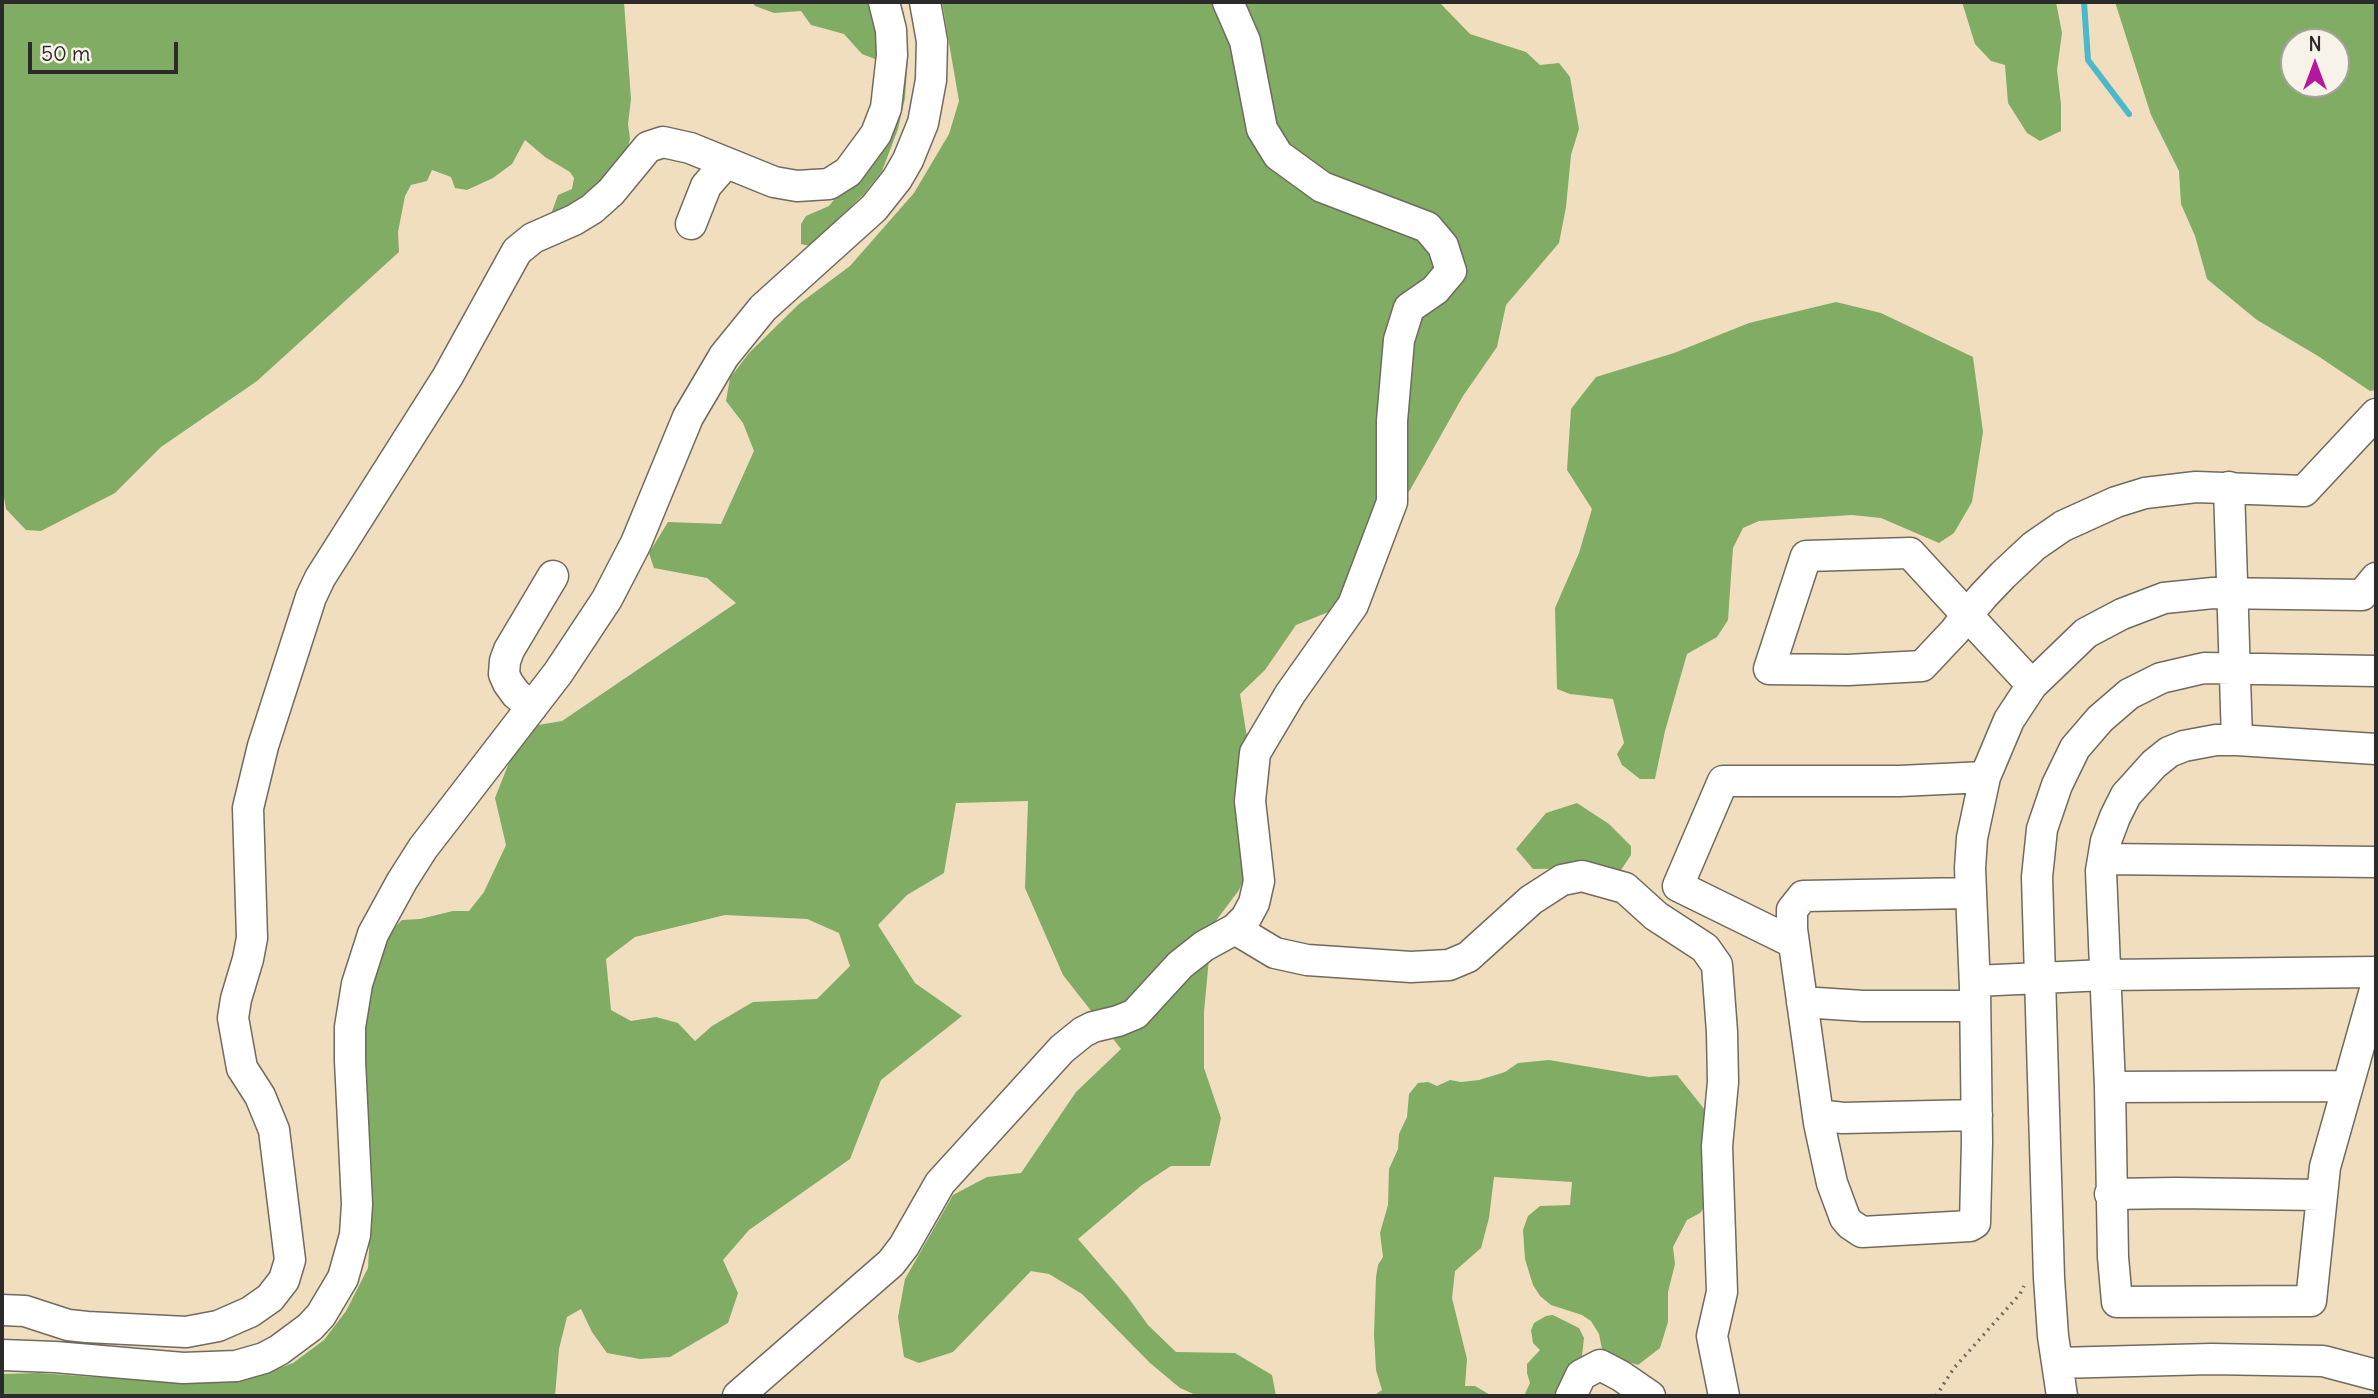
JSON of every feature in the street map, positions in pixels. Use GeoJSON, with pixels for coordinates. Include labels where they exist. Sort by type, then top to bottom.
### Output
{"type":"FeatureCollection","features":[{"type":"Feature","properties":{"kind":"street"},"geometry":{"type":"LineString","coordinates":[[2,1310],[25,1311],[68,1325],[186,1332],[218,1326],[250,1312],[270,1298],[284,1280],[290,1259],[274,1130],[260,1096],[242,1068],[233,1018],[252,937],[248,808],[263,747],[312,597],[331,558],[448,376],[522,246],[592,209],[611,192],[643,151],[653,144],[663,142],[690,148],[774,182],[797,186],[829,184],[848,172],[876,134],[886,107],[892,55],[890,23],[884,2]]}},
{"type":"Feature","properties":{"kind":"street"},"geometry":{"type":"LineString","coordinates":[[2,1355],[183,1368],[236,1366],[264,1358],[279,1350],[321,1315],[343,1278],[355,1235],[357,1204],[349,1043],[353,1000],[366,951],[382,916],[423,848],[558,673],[607,599],[636,543],[688,417],[724,356],[763,308],[874,208],[897,179],[908,160],[923,122],[931,80],[932,41],[925,2]]}},
{"type":"Feature","properties":{"kind":"street"},"geometry":{"type":"LineString","coordinates":[[738,1396],[891,1263],[904,1247],[940,1183],[1062,1049],[1083,1032],[1135,1014],[1181,965],[1203,946],[1236,929],[1247,918],[1254,904],[1259,881],[1250,801],[1255,753],[1290,694],[1353,605],[1392,502],[1399,340],[1409,308],[1434,290],[1451,271],[1444,246],[1427,227],[1322,187],[1278,155],[1262,129],[1245,41],[1228,2]]}},
{"type":"Feature","properties":{"kind":"street"},"geometry":{"type":"LineString","coordinates":[[691,224],[706,186],[726,163]]}},
{"type":"Feature","properties":{"kind":"street"},"geometry":{"type":"LineString","coordinates":[[2032,685],[1967,615],[1910,553],[1806,556],[1769,669],[1848,670],[1922,666],[1967,615],[2003,575],[2034,546],[2063,526],[2116,502],[2145,493],[2196,487],[2304,491],[2376,414]]}},
{"type":"Feature","properties":{"kind":"street"},"geometry":{"type":"LineString","coordinates":[[2229,487],[2237,740]]}},
{"type":"Feature","properties":{"kind":"street"},"geometry":{"type":"LineString","coordinates":[[532,707],[516,694],[508,683],[504,674],[505,661],[553,576]]}},
{"type":"Feature","properties":{"kind":"street"},"geometry":{"type":"LineString","coordinates":[[1970,893],[1803,896],[1792,910],[1794,943],[1818,1115],[1832,1183],[1845,1218],[1862,1232],[1969,1226],[1975,1223],[1977,1115],[1970,893],[1972,838],[1985,776],[2009,720],[2032,685],[2070,647],[2101,623],[2164,598],[2232,593],[2362,594],[2376,578]]}},
{"type":"Feature","properties":{"kind":"street"},"geometry":{"type":"LineString","coordinates":[[2062,1396],[2049,1278],[2046,1217],[2039,849],[2049,806],[2075,748],[2113,707],[2140,687],[2179,673],[2204,668],[2376,671]]}},
{"type":"Feature","properties":{"kind":"street"},"geometry":{"type":"LineString","coordinates":[[2376,749],[2237,740],[2216,740],[2184,747],[2169,752],[2154,764],[2126,795],[2115,817],[2106,841],[2101,871],[2110,1087],[2110,1194],[2118,1302],[2311,1301],[2325,1167],[2376,986]]}},
{"type":"Feature","properties":{"kind":"street"},"geometry":{"type":"LineString","coordinates":[[1794,943],[1678,886],[1723,781],[1900,781],[1985,776]]}},
{"type":"Feature","properties":{"kind":"street"},"geometry":{"type":"LineString","coordinates":[[2103,859],[2376,862]]}},
{"type":"Feature","properties":{"kind":"street"},"geometry":{"type":"LineString","coordinates":[[1236,929],[1275,953],[1307,960],[1411,967],[1449,965],[1468,957],[1531,900],[1562,880],[1582,876],[1625,888],[1656,916],[1705,948],[1717,965],[1722,1032],[1723,1083],[1717,1146],[1722,1292],[1712,1336],[1724,1396]]}},
{"type":"Feature","properties":{"kind":"street"},"geometry":{"type":"LineString","coordinates":[[1802,1002],[1863,1006],[1975,993],[2042,978],[2376,972]]}},
{"type":"Feature","properties":{"kind":"street"},"geometry":{"type":"LineString","coordinates":[[2110,1087],[2348,1086]]}},
{"type":"Feature","properties":{"kind":"street"},"geometry":{"type":"LineString","coordinates":[[1818,1115],[1843,1118],[1977,1115]]}},
{"type":"Feature","properties":{"kind":"street"},"geometry":{"type":"LineString","coordinates":[[2110,1194],[2321,1195]]}},
{"type":"Feature","properties":{"kind":"street"},"geometry":{"type":"LineString","coordinates":[[2057,1363],[2211,1359],[2323,1361],[2376,1375]]}},
{"type":"Feature","properties":{"kind":"street"},"geometry":{"type":"LineString","coordinates":[[1571,1396],[1581,1375],[1600,1365],[1650,1396]]}},
{"type":"Feature","properties":{"kind":"path"},"geometry":{"type":"LineString","coordinates":[[1936,1396],[1954,1368],[2020,1294],[2026,1283]]}},
{"type":"Feature","properties":{"kind":"green space"},"geometry":{"type":"Polygon","coordinates":[[[2,2],[624,2],[631,99],[628,124],[630,139],[624,162],[556,224],[551,214],[558,195],[572,189],[574,178],[570,172],[545,157],[525,140],[512,164],[493,178],[467,190],[455,188],[451,177],[432,170],[427,181],[411,185],[405,196],[398,232],[399,252],[257,381],[161,447],[115,493],[41,531],[26,530],[6,509],[2,485],[2,2]]]}},
{"type":"Feature","properties":{"kind":"green space"},"geometry":{"type":"Polygon","coordinates":[[[752,2],[900,2],[904,14],[908,57],[905,98],[898,129],[882,171],[863,195],[810,246],[801,244],[801,224],[806,216],[829,206],[853,176],[893,66],[862,54],[844,34],[811,25],[801,11],[774,13],[755,6],[752,2]]]}},
{"type":"Feature","properties":{"kind":"green space"},"geometry":{"type":"Polygon","coordinates":[[[942,2],[1439,2],[1470,34],[1526,52],[1540,65],[1559,63],[1570,77],[1579,129],[1571,155],[1559,243],[1506,305],[1497,347],[1463,396],[1410,490],[1371,533],[1351,585],[1331,611],[1296,625],[1265,670],[1240,694],[1264,807],[1265,827],[1239,890],[1212,926],[1204,1012],[1204,1068],[1221,1118],[1210,1166],[1171,1166],[1142,1185],[1078,1239],[1148,1325],[1176,1352],[1235,1353],[1272,1375],[1276,1396],[1198,1396],[1180,1388],[1150,1363],[1082,1294],[1049,1274],[1031,1271],[953,1352],[919,1363],[904,1357],[898,1317],[905,1279],[953,1195],[987,1177],[1021,1173],[1076,1092],[1121,1049],[1063,975],[1025,888],[1028,801],[956,803],[944,873],[907,895],[878,925],[915,983],[962,1016],[881,1080],[850,1159],[749,1230],[723,1260],[738,1293],[728,1323],[670,1357],[640,1359],[607,1353],[592,1332],[581,1309],[567,1317],[559,1349],[555,1396],[2,1396],[2,1374],[234,1380],[264,1374],[293,1363],[324,1340],[346,1311],[368,1268],[370,1231],[363,1037],[368,998],[383,939],[402,920],[420,919],[453,911],[469,911],[484,892],[506,845],[495,798],[514,750],[532,726],[562,721],[736,603],[707,578],[654,568],[649,553],[668,522],[721,524],[754,451],[743,423],[726,401],[730,378],[749,353],[799,304],[850,266],[914,193],[949,134],[959,101],[942,2]],[[725,915],[635,937],[606,959],[611,1010],[631,1021],[656,1017],[678,1023],[695,1041],[712,1026],[753,1002],[817,999],[850,966],[839,933],[807,919],[725,915]]]}},
{"type":"Feature","properties":{"kind":"green space"},"geometry":{"type":"Polygon","coordinates":[[[1962,2],[2056,2],[2062,33],[2057,70],[2061,131],[2040,141],[2027,133],[2008,103],[2005,65],[1991,61],[1975,44],[1962,2]]]}},
{"type":"Feature","properties":{"kind":"green space"},"geometry":{"type":"Polygon","coordinates":[[[2115,2],[2376,2],[2376,390],[2370,391],[2257,320],[2207,279],[2195,236],[2181,204],[2179,171],[2151,115],[2115,2]]]}},
{"type":"Feature","properties":{"kind":"green space"},"geometry":{"type":"Polygon","coordinates":[[[1836,302],[1881,313],[1973,357],[1983,432],[1972,502],[1954,533],[1939,543],[1881,518],[1852,515],[1759,521],[1743,528],[1733,548],[1728,620],[1717,637],[1687,654],[1665,731],[1655,779],[1640,779],[1622,765],[1617,754],[1624,743],[1613,699],[1570,694],[1557,689],[1555,608],[1579,553],[1592,509],[1567,470],[1571,409],[1596,377],[1674,353],[1749,323],[1836,302]]]}},
{"type":"Feature","properties":{"kind":"green space"},"geometry":{"type":"Polygon","coordinates":[[[1577,803],[1609,824],[1631,846],[1631,855],[1619,873],[1598,868],[1533,869],[1516,849],[1546,813],[1577,803]]]}},
{"type":"Feature","properties":{"kind":"green space"},"geometry":{"type":"Polygon","coordinates":[[[1549,1060],[1649,1077],[1677,1075],[1705,1110],[1709,1125],[1708,1202],[1700,1213],[1687,1220],[1673,1247],[1675,1264],[1668,1292],[1668,1322],[1660,1348],[1638,1365],[1607,1355],[1591,1321],[1582,1315],[1551,1305],[1540,1296],[1533,1285],[1525,1259],[1523,1230],[1528,1216],[1540,1206],[1570,1205],[1572,1182],[1494,1177],[1489,1218],[1481,1248],[1455,1271],[1452,1298],[1467,1359],[1465,1386],[1475,1386],[1492,1396],[1373,1396],[1382,1390],[1376,1370],[1374,1335],[1376,1277],[1383,1257],[1380,1233],[1388,1205],[1389,1169],[1407,1117],[1409,1094],[1418,1083],[1428,1082],[1437,1086],[1450,1080],[1479,1080],[1505,1072],[1518,1063],[1549,1060]]]}},
{"type":"Feature","properties":{"kind":"green space"},"geometry":{"type":"Polygon","coordinates":[[[1553,1315],[1579,1328],[1584,1338],[1581,1365],[1565,1396],[1524,1396],[1530,1383],[1527,1364],[1540,1350],[1533,1343],[1531,1330],[1534,1323],[1553,1315]]]}},
{"type":"Feature","properties":{"kind":"waterway"},"geometry":{"type":"LineString","coordinates":[[2084,2],[2088,60],[2129,114]]}}]}
